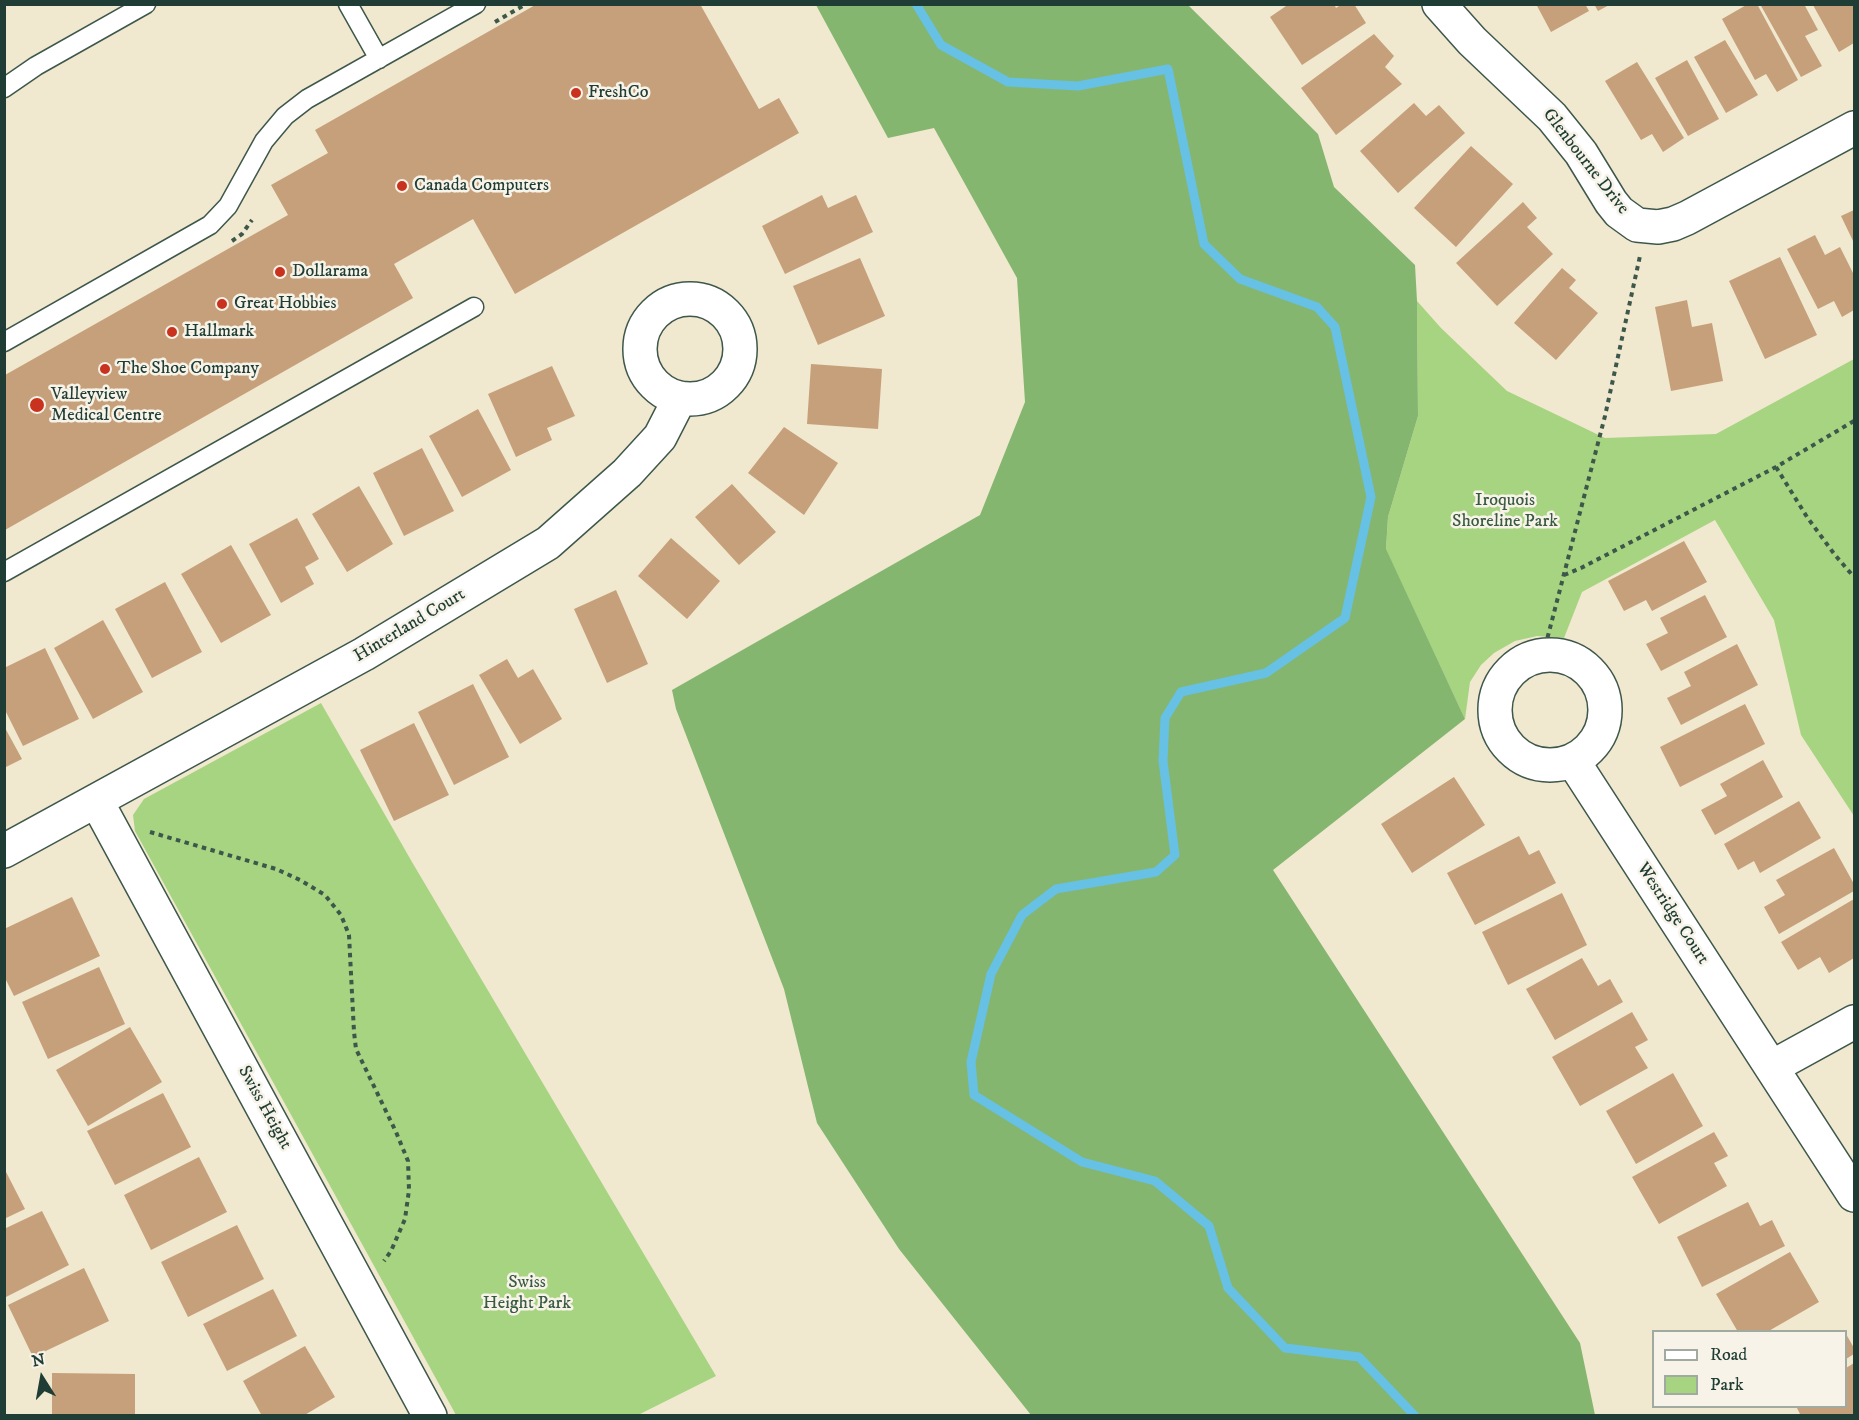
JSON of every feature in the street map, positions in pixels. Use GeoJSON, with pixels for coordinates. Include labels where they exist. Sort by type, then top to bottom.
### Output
{"type":"FeatureCollection","features":[{"type":"Feature","properties":{"kind":"street","name":"Glenbourne Drive"},"geometry":{"type":"LineString","coordinates":[[1439,4],[1472,40],[1568,134],[1611,202],[1620,212],[1630,221],[1646,227],[1673,224],[1687,218],[1854,128]]}},
{"type":"Feature","properties":{"kind":"street","name":"Hinterland Court"},"geometry":{"type":"LineString","coordinates":[[4,851],[364,654],[548,543],[613,486],[660,437],[680,398]]}},
{"type":"Feature","properties":{"kind":"street"},"geometry":{"type":"LineString","coordinates":[[1543,655],[1561,655],[1577,661],[1591,672],[1601,687],[1606,704],[1605,721],[1599,737],[1587,752],[1573,761],[1556,765],[1538,764],[1522,758],[1508,747],[1499,733],[1494,716],[1495,699],[1501,683],[1512,669],[1526,660],[1543,655]]}},
{"type":"Feature","properties":{"kind":"street","name":"Westridge Court"},"geometry":{"type":"LineString","coordinates":[[1573,761],[1854,1195]]}},
{"type":"Feature","properties":{"kind":"street","name":"Swiss Height"},"geometry":{"type":"LineString","coordinates":[[97,802],[430,1416]]}},
{"type":"Feature","properties":{"kind":"street"},"geometry":{"type":"LineString","coordinates":[[1772,1067],[1854,1022]]}},
{"type":"Feature","properties":{"kind":"lane"},"geometry":{"type":"LineString","coordinates":[[4,88],[36,66],[146,4]]}},
{"type":"Feature","properties":{"kind":"lane"},"geometry":{"type":"LineString","coordinates":[[348,4],[379,59]]}},
{"type":"Feature","properties":{"kind":"lane"},"geometry":{"type":"LineString","coordinates":[[4,342],[210,225],[237,193],[264,141],[285,116],[307,99],[476,4]]}},
{"type":"Feature","properties":{"kind":"lane"},"geometry":{"type":"LineString","coordinates":[[4,572],[474,308]]}},
{"type":"Feature","properties":{"kind":"path"},"geometry":{"type":"LineString","coordinates":[[1543,655],[1605,416],[1646,227]]}},
{"type":"Feature","properties":{"kind":"path"},"geometry":{"type":"LineString","coordinates":[[1563,576],[1776,467],[1854,421]]}},
{"type":"Feature","properties":{"kind":"path"},"geometry":{"type":"LineString","coordinates":[[1776,467],[1807,517],[1854,577]]}},
{"type":"Feature","properties":{"kind":"path"},"geometry":{"type":"LineString","coordinates":[[147,831],[276,869],[325,895],[341,915],[350,935],[356,1049],[408,1161],[409,1190],[405,1219],[391,1251],[377,1270],[359,1283]]}},
{"type":"Feature","properties":{"kind":"green space"},"geometry":{"type":"Polygon","coordinates":[[[816,5],[1188,5],[1318,134],[1334,187],[1415,265],[1418,416],[1388,517],[1386,549],[1465,719],[1273,870],[1580,1343],[1595,1415],[1031,1415],[899,1249],[817,1123],[784,989],[676,709],[672,690],[980,515],[1025,402],[1017,278],[934,128],[888,138],[816,5]]]}},
{"type":"Feature","properties":{"kind":"green space","name":"Iroquois Shoreline Park"},"geometry":{"type":"Polygon","coordinates":[[[1417,301],[1441,328],[1507,391],[1605,438],[1716,434],[1854,359],[1854,816],[1801,735],[1774,620],[1715,520],[1582,592],[1564,638],[1537,636],[1515,641],[1494,653],[1481,665],[1470,682],[1465,719],[1386,550],[1388,517],[1418,416],[1417,301]]]}},
{"type":"Feature","properties":{"kind":"green space","name":"Swiss Height Park"},"geometry":{"type":"Polygon","coordinates":[[[321,703],[412,862],[716,1376],[638,1415],[456,1415],[135,831],[133,815],[144,799],[321,703]]]}},
{"type":"Feature","properties":{"kind":"building"},"geometry":{"type":"Polygon","coordinates":[[[537,4],[700,4],[759,109],[779,98],[799,133],[515,294],[473,219],[394,264],[413,298],[5,530],[5,375],[288,215],[271,185],[328,153],[315,130],[537,4]]]}},
{"type":"Feature","properties":{"kind":"building"},"geometry":{"type":"Polygon","coordinates":[[[1289,4],[1334,4],[1336,8],[1342,4],[1354,4],[1366,23],[1302,65],[1270,17],[1289,4]]]}},
{"type":"Feature","properties":{"kind":"building"},"geometry":{"type":"Polygon","coordinates":[[[1536,4],[1585,4],[1589,11],[1551,32],[1536,4]]]}},
{"type":"Feature","properties":{"kind":"building"},"geometry":{"type":"Polygon","coordinates":[[[1594,4],[1611,4],[1598,11],[1594,4]]]}},
{"type":"Feature","properties":{"kind":"building"},"geometry":{"type":"Polygon","coordinates":[[[1748,4],[1757,4],[1798,80],[1777,92],[1766,74],[1755,80],[1722,19],[1748,4]]]}},
{"type":"Feature","properties":{"kind":"building"},"geometry":{"type":"Polygon","coordinates":[[[1760,4],[1804,4],[1818,30],[1805,36],[1822,66],[1801,77],[1760,4]]]}},
{"type":"Feature","properties":{"kind":"building"},"geometry":{"type":"Polygon","coordinates":[[[1813,5],[1854,5],[1854,43],[1839,52],[1813,5]]]}},
{"type":"Feature","properties":{"kind":"building"},"geometry":{"type":"Polygon","coordinates":[[[1374,34],[1394,56],[1385,67],[1402,84],[1336,135],[1301,88],[1374,34]]]}},
{"type":"Feature","properties":{"kind":"building"},"geometry":{"type":"Polygon","coordinates":[[[1725,40],[1758,95],[1726,113],[1694,57],[1725,40]]]}},
{"type":"Feature","properties":{"kind":"building"},"geometry":{"type":"Polygon","coordinates":[[[1687,60],[1719,119],[1688,136],[1655,78],[1687,60]]]}},
{"type":"Feature","properties":{"kind":"building"},"geometry":{"type":"Polygon","coordinates":[[[1637,62],[1684,138],[1663,152],[1652,134],[1641,140],[1605,81],[1637,62]]]}},
{"type":"Feature","properties":{"kind":"building"},"geometry":{"type":"Polygon","coordinates":[[[1414,103],[1426,116],[1439,105],[1465,133],[1398,193],[1360,151],[1414,103]]]}},
{"type":"Feature","properties":{"kind":"building"},"geometry":{"type":"Polygon","coordinates":[[[1471,146],[1513,184],[1456,247],[1414,208],[1471,146]]]}},
{"type":"Feature","properties":{"kind":"building"},"geometry":{"type":"Polygon","coordinates":[[[822,195],[828,208],[856,195],[873,232],[785,274],[762,226],[822,195]]]}},
{"type":"Feature","properties":{"kind":"building"},"geometry":{"type":"Polygon","coordinates":[[[1523,202],[1537,218],[1527,227],[1553,254],[1497,306],[1456,263],[1523,202]]]}},
{"type":"Feature","properties":{"kind":"building"},"geometry":{"type":"Polygon","coordinates":[[[1854,210],[1854,243],[1841,216],[1854,210]]]}},
{"type":"Feature","properties":{"kind":"building"},"geometry":{"type":"Polygon","coordinates":[[[1815,235],[1825,255],[1840,247],[1854,275],[1854,310],[1842,317],[1834,301],[1818,309],[1787,249],[1815,235]]]}},
{"type":"Feature","properties":{"kind":"building"},"geometry":{"type":"Polygon","coordinates":[[[1780,257],[1817,335],[1765,359],[1729,281],[1780,257]]]}},
{"type":"Feature","properties":{"kind":"building"},"geometry":{"type":"Polygon","coordinates":[[[860,258],[885,316],[818,345],[793,286],[860,258]]]}},
{"type":"Feature","properties":{"kind":"building"},"geometry":{"type":"Polygon","coordinates":[[[1562,268],[1576,280],[1569,288],[1598,313],[1556,360],[1514,323],[1562,268]]]}},
{"type":"Feature","properties":{"kind":"building"},"geometry":{"type":"Polygon","coordinates":[[[1687,300],[1692,327],[1712,323],[1723,381],[1671,391],[1655,307],[1687,300]]]}},
{"type":"Feature","properties":{"kind":"building"},"geometry":{"type":"Polygon","coordinates":[[[811,364],[882,369],[878,429],[807,424],[811,364]]]}},
{"type":"Feature","properties":{"kind":"building"},"geometry":{"type":"Polygon","coordinates":[[[552,366],[575,416],[547,428],[552,440],[516,457],[488,394],[552,366]]]}},
{"type":"Feature","properties":{"kind":"building"},"geometry":{"type":"Polygon","coordinates":[[[478,409],[511,470],[462,497],[429,436],[478,409]]]}},
{"type":"Feature","properties":{"kind":"building"},"geometry":{"type":"Polygon","coordinates":[[[784,427],[838,463],[804,515],[748,473],[784,427]]]}},
{"type":"Feature","properties":{"kind":"building"},"geometry":{"type":"Polygon","coordinates":[[[422,448],[454,511],[404,536],[373,473],[422,448]]]}},
{"type":"Feature","properties":{"kind":"building"},"geometry":{"type":"Polygon","coordinates":[[[732,484],[776,532],[739,565],[695,517],[732,484]]]}},
{"type":"Feature","properties":{"kind":"building"},"geometry":{"type":"Polygon","coordinates":[[[359,486],[393,544],[347,572],[312,514],[359,486]]]}},
{"type":"Feature","properties":{"kind":"building"},"geometry":{"type":"Polygon","coordinates":[[[297,518],[319,559],[305,567],[314,584],[281,603],[249,544],[297,518]]]}},
{"type":"Feature","properties":{"kind":"building"},"geometry":{"type":"Polygon","coordinates":[[[671,538],[720,581],[687,619],[638,576],[671,538]]]}},
{"type":"Feature","properties":{"kind":"building"},"geometry":{"type":"Polygon","coordinates":[[[1684,541],[1707,582],[1652,611],[1646,600],[1624,611],[1608,581],[1684,541]]]}},
{"type":"Feature","properties":{"kind":"building"},"geometry":{"type":"Polygon","coordinates":[[[231,545],[271,615],[221,643],[181,574],[231,545]]]}},
{"type":"Feature","properties":{"kind":"building"},"geometry":{"type":"Polygon","coordinates":[[[165,582],[202,652],[152,678],[115,609],[165,582]]]}},
{"type":"Feature","properties":{"kind":"building"},"geometry":{"type":"Polygon","coordinates":[[[616,590],[648,664],[607,683],[574,609],[616,590]]]}},
{"type":"Feature","properties":{"kind":"building"},"geometry":{"type":"Polygon","coordinates":[[[1705,595],[1727,637],[1661,671],[1646,644],[1668,633],[1660,618],[1705,595]]]}},
{"type":"Feature","properties":{"kind":"building"},"geometry":{"type":"Polygon","coordinates":[[[103,620],[143,692],[93,719],[54,648],[103,620]]]}},
{"type":"Feature","properties":{"kind":"building"},"geometry":{"type":"Polygon","coordinates":[[[1737,644],[1758,685],[1681,725],[1667,698],[1691,686],[1684,672],[1737,644]]]}},
{"type":"Feature","properties":{"kind":"building"},"geometry":{"type":"Polygon","coordinates":[[[45,648],[79,719],[23,746],[4,708],[4,668],[45,648]]]}},
{"type":"Feature","properties":{"kind":"building"},"geometry":{"type":"Polygon","coordinates":[[[507,659],[518,678],[533,669],[562,719],[520,744],[479,675],[507,659]]]}},
{"type":"Feature","properties":{"kind":"building"},"geometry":{"type":"Polygon","coordinates":[[[473,684],[509,757],[454,785],[418,712],[473,684]]]}},
{"type":"Feature","properties":{"kind":"building"},"geometry":{"type":"Polygon","coordinates":[[[1745,704],[1765,744],[1680,787],[1660,747],[1745,704]]]}},
{"type":"Feature","properties":{"kind":"building"},"geometry":{"type":"Polygon","coordinates":[[[414,723],[449,795],[394,821],[360,750],[414,723]]]}},
{"type":"Feature","properties":{"kind":"building"},"geometry":{"type":"Polygon","coordinates":[[[4,726],[22,759],[4,768],[4,726]]]}},
{"type":"Feature","properties":{"kind":"building"},"geometry":{"type":"Polygon","coordinates":[[[1763,760],[1783,797],[1715,835],[1701,810],[1727,796],[1720,784],[1763,760]]]}},
{"type":"Feature","properties":{"kind":"building"},"geometry":{"type":"Polygon","coordinates":[[[1454,777],[1485,825],[1412,873],[1381,824],[1454,777]]]}},
{"type":"Feature","properties":{"kind":"building"},"geometry":{"type":"Polygon","coordinates":[[[1799,801],[1821,838],[1760,873],[1754,861],[1738,870],[1724,844],[1799,801]]]}},
{"type":"Feature","properties":{"kind":"building"},"geometry":{"type":"Polygon","coordinates":[[[1519,836],[1529,855],[1539,850],[1556,883],[1475,925],[1447,873],[1519,836]]]}},
{"type":"Feature","properties":{"kind":"building"},"geometry":{"type":"Polygon","coordinates":[[[1834,848],[1854,884],[1854,891],[1779,934],[1764,907],[1785,895],[1776,880],[1834,848]]]}},
{"type":"Feature","properties":{"kind":"building"},"geometry":{"type":"Polygon","coordinates":[[[1562,893],[1587,945],[1508,985],[1482,932],[1562,893]]]}},
{"type":"Feature","properties":{"kind":"building"},"geometry":{"type":"Polygon","coordinates":[[[72,897],[100,956],[14,996],[4,976],[4,929],[72,897]]]}},
{"type":"Feature","properties":{"kind":"building"},"geometry":{"type":"Polygon","coordinates":[[[1854,899],[1854,958],[1829,973],[1820,957],[1798,970],[1781,942],[1854,899]]]}},
{"type":"Feature","properties":{"kind":"building"},"geometry":{"type":"Polygon","coordinates":[[[1582,958],[1598,986],[1610,979],[1623,1002],[1555,1040],[1526,989],[1582,958]]]}},
{"type":"Feature","properties":{"kind":"building"},"geometry":{"type":"Polygon","coordinates":[[[99,967],[125,1024],[48,1059],[22,1002],[99,967]]]}},
{"type":"Feature","properties":{"kind":"building"},"geometry":{"type":"Polygon","coordinates":[[[1632,1012],[1648,1040],[1635,1047],[1648,1068],[1580,1106],[1552,1057],[1632,1012]]]}},
{"type":"Feature","properties":{"kind":"building"},"geometry":{"type":"Polygon","coordinates":[[[130,1027],[162,1082],[88,1126],[56,1070],[130,1027]]]}},
{"type":"Feature","properties":{"kind":"building"},"geometry":{"type":"Polygon","coordinates":[[[1673,1073],[1703,1126],[1636,1164],[1606,1111],[1673,1073]]]}},
{"type":"Feature","properties":{"kind":"building"},"geometry":{"type":"Polygon","coordinates":[[[163,1093],[191,1147],[115,1185],[87,1131],[163,1093]]]}},
{"type":"Feature","properties":{"kind":"building"},"geometry":{"type":"Polygon","coordinates":[[[1714,1132],[1728,1156],[1714,1163],[1727,1186],[1659,1224],[1632,1177],[1714,1132]]]}},
{"type":"Feature","properties":{"kind":"building"},"geometry":{"type":"Polygon","coordinates":[[[199,1157],[227,1212],[151,1250],[124,1195],[199,1157]]]}},
{"type":"Feature","properties":{"kind":"building"},"geometry":{"type":"Polygon","coordinates":[[[4,1168],[25,1209],[4,1219],[4,1168]]]}},
{"type":"Feature","properties":{"kind":"building"},"geometry":{"type":"Polygon","coordinates":[[[1748,1202],[1760,1226],[1772,1220],[1785,1246],[1702,1287],[1677,1237],[1748,1202]]]}},
{"type":"Feature","properties":{"kind":"building"},"geometry":{"type":"Polygon","coordinates":[[[42,1211],[69,1265],[4,1298],[4,1229],[42,1211]]]}},
{"type":"Feature","properties":{"kind":"building"},"geometry":{"type":"Polygon","coordinates":[[[237,1225],[264,1279],[188,1317],[161,1262],[237,1225]]]}},
{"type":"Feature","properties":{"kind":"building"},"geometry":{"type":"Polygon","coordinates":[[[1790,1252],[1819,1302],[1770,1330],[1737,1330],[1716,1294],[1790,1252]]]}},
{"type":"Feature","properties":{"kind":"building"},"geometry":{"type":"Polygon","coordinates":[[[84,1268],[109,1321],[33,1357],[8,1305],[84,1268]]]}},
{"type":"Feature","properties":{"kind":"building"},"geometry":{"type":"Polygon","coordinates":[[[273,1289],[297,1336],[227,1371],[203,1324],[273,1289]]]}},
{"type":"Feature","properties":{"kind":"building"},"geometry":{"type":"Polygon","coordinates":[[[1847,1336],[1854,1348],[1854,1354],[1847,1358],[1847,1336]]]}},
{"type":"Feature","properties":{"kind":"building"},"geometry":{"type":"Polygon","coordinates":[[[305,1346],[335,1397],[303,1416],[262,1416],[243,1381],[305,1346]]]}},
{"type":"Feature","properties":{"kind":"building"},"geometry":{"type":"Polygon","coordinates":[[[1854,1363],[1854,1416],[1801,1416],[1797,1408],[1847,1408],[1847,1367],[1854,1363]]]}},
{"type":"Feature","properties":{"kind":"building"},"geometry":{"type":"Polygon","coordinates":[[[52,1373],[135,1374],[135,1416],[52,1416],[52,1373]]]}},
{"type":"Feature","properties":{"kind":"waterway"},"geometry":{"type":"LineString","coordinates":[[916,4],[941,45],[1008,82],[1078,86],[1168,69],[1204,244],[1240,279],[1317,307],[1335,327],[1371,497],[1345,618],[1266,673],[1181,692],[1165,718],[1163,761],[1175,855],[1156,872],[1056,889],[1022,915],[991,974],[971,1062],[974,1095],[1082,1162],[1155,1181],[1209,1226],[1228,1288],[1285,1348],[1359,1357],[1415,1416]]}},
{"type":"Feature","properties":{"kind":"place","name":"FreshCo"},"geometry":{"type":"Point","coordinates":[576,93]}},
{"type":"Feature","properties":{"kind":"place","name":"Canada Computers"},"geometry":{"type":"Point","coordinates":[402,186]}},
{"type":"Feature","properties":{"kind":"place","name":"Dollarama"},"geometry":{"type":"Point","coordinates":[280,272]}},
{"type":"Feature","properties":{"kind":"place","name":"Great Hobbies"},"geometry":{"type":"Point","coordinates":[222,304]}},
{"type":"Feature","properties":{"kind":"place","name":"Hallmark"},"geometry":{"type":"Point","coordinates":[172,332]}},
{"type":"Feature","properties":{"kind":"place","name":"The Shoe Company"},"geometry":{"type":"Point","coordinates":[105,369]}},
{"type":"Feature","properties":{"kind":"place","name":"Valleyview Medical Centre"},"geometry":{"type":"Point","coordinates":[37,405]}}]}
